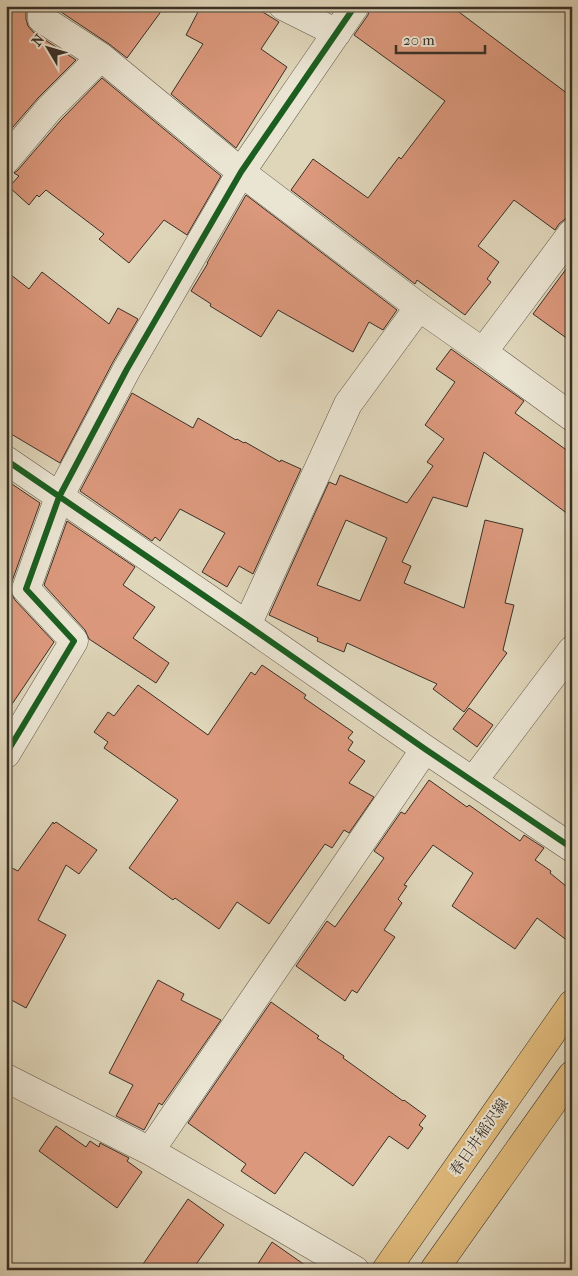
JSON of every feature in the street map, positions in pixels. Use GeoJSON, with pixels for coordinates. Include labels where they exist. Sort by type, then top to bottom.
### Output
{"type":"FeatureCollection","features":[{"type":"Feature","properties":{"kind":"main road","name":"春日井稲沢線"},"geometry":{"type":"LineString","coordinates":[[386,1270],[572,1004]]}},
{"type":"Feature","properties":{"kind":"main road"},"geometry":{"type":"LineString","coordinates":[[434,1270],[572,1076]]}},
{"type":"Feature","properties":{"kind":"street"},"geometry":{"type":"LineString","coordinates":[[42,6],[42,19],[101,57],[241,172],[419,307],[572,417]]}},
{"type":"Feature","properties":{"kind":"street"},"geometry":{"type":"LineString","coordinates":[[283,6],[337,33]]}},
{"type":"Feature","properties":{"kind":"street"},"geometry":{"type":"LineString","coordinates":[[6,754],[74,641],[26,589],[60,497],[127,368],[241,172],[355,6]]}},
{"type":"Feature","properties":{"kind":"street"},"geometry":{"type":"LineString","coordinates":[[6,160],[49,108],[101,57]]}},
{"type":"Feature","properties":{"kind":"street"},"geometry":{"type":"LineString","coordinates":[[483,352],[572,233]]}},
{"type":"Feature","properties":{"kind":"street"},"geometry":{"type":"LineString","coordinates":[[248,625],[348,404],[419,307]]}},
{"type":"Feature","properties":{"kind":"street"},"geometry":{"type":"LineString","coordinates":[[6,460],[248,625],[425,750],[572,848]]}},
{"type":"Feature","properties":{"kind":"street"},"geometry":{"type":"LineString","coordinates":[[473,781],[572,650]]}},
{"type":"Feature","properties":{"kind":"street"},"geometry":{"type":"LineString","coordinates":[[150,1151],[425,750]]}},
{"type":"Feature","properties":{"kind":"street"},"geometry":{"type":"LineString","coordinates":[[6,1078],[150,1151],[355,1270]]}},
{"type":"Feature","properties":{"kind":"building"},"geometry":{"type":"Polygon","coordinates":[[[6,6],[26,6],[26,19],[28,26],[33,32],[76,60],[38,98],[6,135],[6,6]]]}},
{"type":"Feature","properties":{"kind":"building"},"geometry":{"type":"Polygon","coordinates":[[[58,6],[165,6],[127,58],[58,10],[58,6]]]}},
{"type":"Feature","properties":{"kind":"building"},"geometry":{"type":"Polygon","coordinates":[[[201,6],[253,6],[279,22],[261,49],[287,67],[236,148],[171,94],[203,44],[186,35],[201,6]]]}},
{"type":"Feature","properties":{"kind":"building"},"geometry":{"type":"Polygon","coordinates":[[[370,6],[451,6],[572,97],[572,218],[565,219],[555,230],[514,200],[478,246],[499,262],[487,279],[491,282],[465,315],[417,280],[415,284],[291,190],[313,159],[368,198],[399,157],[401,159],[445,101],[354,35],[368,15],[370,6]]]}},
{"type":"Feature","properties":{"kind":"building"},"geometry":{"type":"Polygon","coordinates":[[[102,78],[221,176],[187,235],[164,220],[129,263],[99,239],[104,234],[46,190],[39,197],[37,195],[29,205],[9,187],[19,176],[14,173],[61,120],[102,78]]]}},
{"type":"Feature","properties":{"kind":"building"},"geometry":{"type":"Polygon","coordinates":[[[246,195],[397,310],[383,330],[369,322],[353,352],[278,310],[261,337],[210,306],[211,304],[191,291],[246,195]]]}},
{"type":"Feature","properties":{"kind":"building"},"geometry":{"type":"Polygon","coordinates":[[[572,261],[572,342],[533,314],[572,261]]]}},
{"type":"Feature","properties":{"kind":"building"},"geometry":{"type":"Polygon","coordinates":[[[6,271],[29,289],[42,272],[109,324],[118,308],[138,319],[113,362],[60,463],[6,431],[6,271]]]}},
{"type":"Feature","properties":{"kind":"building"},"geometry":{"type":"Polygon","coordinates":[[[451,349],[524,401],[515,413],[572,454],[572,517],[484,452],[467,507],[433,497],[402,562],[411,566],[404,583],[464,608],[485,520],[523,529],[505,603],[514,605],[503,650],[507,653],[464,712],[433,689],[437,684],[347,643],[344,652],[317,641],[318,638],[269,615],[329,482],[336,485],[340,475],[407,503],[433,466],[427,462],[444,439],[425,425],[455,382],[436,369],[451,349]],[[346,520],[317,585],[360,601],[387,538],[346,520]]]}},
{"type":"Feature","properties":{"kind":"building"},"geometry":{"type":"Polygon","coordinates":[[[132,393],[193,428],[198,418],[280,462],[281,460],[301,469],[253,574],[239,566],[227,587],[202,572],[225,533],[180,509],[160,541],[155,537],[152,541],[80,491],[132,393]]]}},
{"type":"Feature","properties":{"kind":"building"},"geometry":{"type":"Polygon","coordinates":[[[6,480],[40,503],[11,584],[11,593],[15,600],[54,642],[6,713],[6,480]]]}},
{"type":"Feature","properties":{"kind":"building"},"geometry":{"type":"Polygon","coordinates":[[[67,521],[135,567],[123,585],[155,607],[133,638],[169,663],[156,683],[89,639],[85,630],[44,585],[67,521]]]}},
{"type":"Feature","properties":{"kind":"building"},"geometry":{"type":"Polygon","coordinates":[[[262,665],[306,695],[304,698],[353,732],[348,738],[353,742],[348,750],[365,761],[349,783],[374,797],[349,833],[344,830],[332,848],[325,844],[269,924],[237,902],[219,929],[175,898],[173,900],[129,868],[178,800],[104,748],[108,742],[94,732],[108,712],[114,716],[138,685],[208,735],[251,672],[255,675],[262,665]]]}},
{"type":"Feature","properties":{"kind":"building"},"geometry":{"type":"Polygon","coordinates":[[[469,708],[493,725],[477,747],[453,729],[469,708]]]}},
{"type":"Feature","properties":{"kind":"building"},"geometry":{"type":"Polygon","coordinates":[[[429,780],[467,807],[469,805],[520,841],[524,835],[544,848],[535,860],[551,871],[550,873],[572,891],[572,944],[537,918],[515,949],[452,906],[473,873],[433,845],[404,885],[407,886],[398,899],[402,903],[384,930],[395,937],[357,993],[352,990],[345,1001],[296,966],[327,921],[335,927],[384,858],[374,851],[401,812],[405,814],[429,780]]]}},
{"type":"Feature","properties":{"kind":"building"},"geometry":{"type":"Polygon","coordinates":[[[53,822],[54,824],[56,822],[97,850],[79,874],[66,865],[38,920],[66,935],[26,1008],[6,997],[6,865],[18,871],[53,822]]]}},
{"type":"Feature","properties":{"kind":"building"},"geometry":{"type":"Polygon","coordinates":[[[158,980],[184,994],[181,1000],[221,1020],[162,1105],[159,1103],[144,1130],[116,1116],[133,1085],[109,1073],[158,980]]]}},
{"type":"Feature","properties":{"kind":"building"},"geometry":{"type":"Polygon","coordinates":[[[271,1002],[319,1036],[317,1038],[344,1056],[343,1058],[426,1116],[419,1125],[423,1128],[408,1149],[389,1136],[353,1186],[305,1152],[275,1194],[241,1171],[246,1164],[188,1123],[271,1002]]]}},
{"type":"Feature","properties":{"kind":"building"},"geometry":{"type":"Polygon","coordinates":[[[56,1126],[86,1147],[90,1141],[99,1147],[100,1143],[129,1158],[127,1161],[142,1172],[117,1208],[39,1151],[56,1126]]]}},
{"type":"Feature","properties":{"kind":"building"},"geometry":{"type":"Polygon","coordinates":[[[188,1199],[224,1225],[192,1270],[139,1270],[188,1199]]]}},
{"type":"Feature","properties":{"kind":"building"},"geometry":{"type":"Polygon","coordinates":[[[272,1242],[312,1270],[254,1270],[272,1242]]]}},
{"type":"Feature","properties":{"kind":"cycle path"},"geometry":{"type":"LineString","coordinates":[[6,754],[74,641],[26,589],[59,497],[127,369],[241,172],[355,6]]}},
{"type":"Feature","properties":{"kind":"cycle path"},"geometry":{"type":"LineString","coordinates":[[6,460],[572,848]]}}]}
